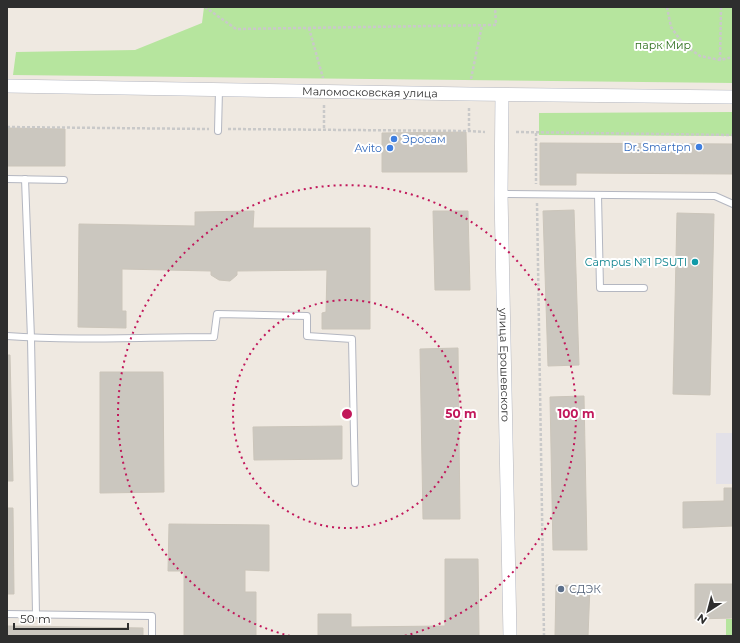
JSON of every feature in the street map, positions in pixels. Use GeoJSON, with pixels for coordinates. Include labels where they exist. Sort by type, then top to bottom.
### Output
{"type":"FeatureCollection","features":[{"type":"Feature","properties":{"kind":"street","name":"Маломосковская улица"},"geometry":{"type":"LineString","coordinates":[[7,86],[733,97]]}},
{"type":"Feature","properties":{"kind":"street","name":"улица Ерошевского"},"geometry":{"type":"LineString","coordinates":[[502,94],[501,194],[510,636]]}},
{"type":"Feature","properties":{"kind":"lane"},"geometry":{"type":"LineString","coordinates":[[218,130],[219,90]]}},
{"type":"Feature","properties":{"kind":"lane"},"geometry":{"type":"LineString","coordinates":[[7,179],[64,180]]}},
{"type":"Feature","properties":{"kind":"lane"},"geometry":{"type":"LineString","coordinates":[[25,179],[31,338],[36,614]]}},
{"type":"Feature","properties":{"kind":"lane"},"geometry":{"type":"LineString","coordinates":[[501,194],[715,196],[733,204]]}},
{"type":"Feature","properties":{"kind":"lane"},"geometry":{"type":"LineString","coordinates":[[598,195],[600,288],[644,288]]}},
{"type":"Feature","properties":{"kind":"lane"},"geometry":{"type":"LineString","coordinates":[[7,336],[31,338],[214,337],[217,314],[307,316],[307,336],[352,339],[355,483]]}},
{"type":"Feature","properties":{"kind":"lane"},"geometry":{"type":"LineString","coordinates":[[7,614],[152,616],[152,636]]}},
{"type":"Feature","properties":{"kind":"path"},"geometry":{"type":"LineString","coordinates":[[205,7],[236,29],[496,25],[495,7]]}},
{"type":"Feature","properties":{"kind":"path"},"geometry":{"type":"LineString","coordinates":[[667,7],[671,27],[683,44],[700,56],[720,60],[733,58]]}},
{"type":"Feature","properties":{"kind":"path"},"geometry":{"type":"LineString","coordinates":[[720,60],[721,7]]}},
{"type":"Feature","properties":{"kind":"path"},"geometry":{"type":"LineString","coordinates":[[471,79],[482,26]]}},
{"type":"Feature","properties":{"kind":"path"},"geometry":{"type":"LineString","coordinates":[[309,28],[324,83]]}},
{"type":"Feature","properties":{"kind":"path"},"geometry":{"type":"LineString","coordinates":[[324,102],[324,130]]}},
{"type":"Feature","properties":{"kind":"path"},"geometry":{"type":"LineString","coordinates":[[469,105],[469,131]]}},
{"type":"Feature","properties":{"kind":"path"},"geometry":{"type":"LineString","coordinates":[[7,127],[485,132]]}},
{"type":"Feature","properties":{"kind":"path"},"geometry":{"type":"LineString","coordinates":[[512,132],[733,135]]}},
{"type":"Feature","properties":{"kind":"path"},"geometry":{"type":"LineString","coordinates":[[536,133],[544,636]]}},
{"type":"Feature","properties":{"kind":"shaded area"},"geometry":{"type":"Polygon","coordinates":[[[716,433],[733,433],[733,484],[716,484],[716,433]]]}},
{"type":"Feature","properties":{"kind":"green space","name":"парк Мир"},"geometry":{"type":"Polygon","coordinates":[[[204,7],[733,7],[733,83],[13,75],[16,52],[135,50],[202,23],[204,7]]]}},
{"type":"Feature","properties":{"kind":"green space"},"geometry":{"type":"Polygon","coordinates":[[[733,112],[733,136],[539,135],[539,113],[733,112]]]}},
{"type":"Feature","properties":{"kind":"green space"},"geometry":{"type":"Polygon","coordinates":[[[726,619],[733,619],[733,636],[726,636],[726,619]]]}},
{"type":"Feature","properties":{"kind":"building"},"geometry":{"type":"Polygon","coordinates":[[[7,128],[65,129],[65,166],[7,166],[7,128]]]}},
{"type":"Feature","properties":{"kind":"building"},"geometry":{"type":"Polygon","coordinates":[[[466,132],[467,172],[382,172],[382,133],[466,132]]]}},
{"type":"Feature","properties":{"kind":"building"},"geometry":{"type":"Polygon","coordinates":[[[540,143],[733,144],[733,174],[576,173],[576,185],[540,185],[540,143]]]}},
{"type":"Feature","properties":{"kind":"building"},"geometry":{"type":"Polygon","coordinates":[[[574,210],[579,365],[548,366],[543,211],[574,210]]]}},
{"type":"Feature","properties":{"kind":"building"},"geometry":{"type":"Polygon","coordinates":[[[254,211],[253,228],[370,228],[370,329],[322,329],[322,313],[326,312],[327,270],[237,271],[237,275],[230,281],[219,280],[211,275],[211,271],[122,269],[122,311],[126,311],[126,328],[78,327],[79,224],[195,226],[195,212],[254,211]]]}},
{"type":"Feature","properties":{"kind":"building"},"geometry":{"type":"Polygon","coordinates":[[[433,211],[468,211],[470,290],[435,290],[433,211]]]}},
{"type":"Feature","properties":{"kind":"building","name":"Campus №1 PSUTI"},"geometry":{"type":"Polygon","coordinates":[[[677,213],[714,214],[710,395],[673,394],[677,213]]]}},
{"type":"Feature","properties":{"kind":"building"},"geometry":{"type":"Polygon","coordinates":[[[458,348],[460,519],[423,519],[420,349],[458,348]]]}},
{"type":"Feature","properties":{"kind":"building"},"geometry":{"type":"Polygon","coordinates":[[[7,355],[10,355],[13,481],[7,481],[7,355]]]}},
{"type":"Feature","properties":{"kind":"building"},"geometry":{"type":"Polygon","coordinates":[[[100,372],[163,372],[164,492],[100,493],[100,372]]]}},
{"type":"Feature","properties":{"kind":"building"},"geometry":{"type":"Polygon","coordinates":[[[584,396],[587,550],[553,550],[550,397],[584,396]]]}},
{"type":"Feature","properties":{"kind":"building"},"geometry":{"type":"Polygon","coordinates":[[[342,426],[342,459],[254,460],[253,427],[342,426]]]}},
{"type":"Feature","properties":{"kind":"building"},"geometry":{"type":"Polygon","coordinates":[[[724,488],[733,488],[733,526],[683,528],[683,502],[724,501],[724,488]]]}},
{"type":"Feature","properties":{"kind":"building"},"geometry":{"type":"Polygon","coordinates":[[[7,508],[13,508],[14,594],[7,594],[7,508]]]}},
{"type":"Feature","properties":{"kind":"building"},"geometry":{"type":"Polygon","coordinates":[[[169,524],[269,525],[269,571],[245,570],[245,592],[256,592],[256,636],[184,636],[184,571],[168,571],[169,524]]]}},
{"type":"Feature","properties":{"kind":"building"},"geometry":{"type":"Polygon","coordinates":[[[445,559],[478,559],[479,636],[318,636],[318,614],[351,614],[351,627],[445,626],[445,559]]]}},
{"type":"Feature","properties":{"kind":"building"},"geometry":{"type":"Polygon","coordinates":[[[695,584],[733,584],[733,618],[695,619],[695,584]]]}},
{"type":"Feature","properties":{"kind":"building"},"geometry":{"type":"Polygon","coordinates":[[[556,585],[590,586],[588,636],[555,636],[556,585]]]}},
{"type":"Feature","properties":{"kind":"building"},"geometry":{"type":"Polygon","coordinates":[[[7,626],[143,628],[143,636],[7,636],[7,626]]]}},
{"type":"Feature","properties":{"kind":"place","name":"Эросам"},"geometry":{"type":"Point","coordinates":[394,139]}},
{"type":"Feature","properties":{"kind":"place","name":"Dr. Smartpn"},"geometry":{"type":"Point","coordinates":[699,147]}},
{"type":"Feature","properties":{"kind":"place","name":"Avito"},"geometry":{"type":"Point","coordinates":[390,148]}},
{"type":"Feature","properties":{"kind":"place","name":"Campus №1 PSUTI"},"geometry":{"type":"Point","coordinates":[695,262]}},
{"type":"Feature","properties":{"kind":"place","name":"СДЭК"},"geometry":{"type":"Point","coordinates":[561,589]}}]}
